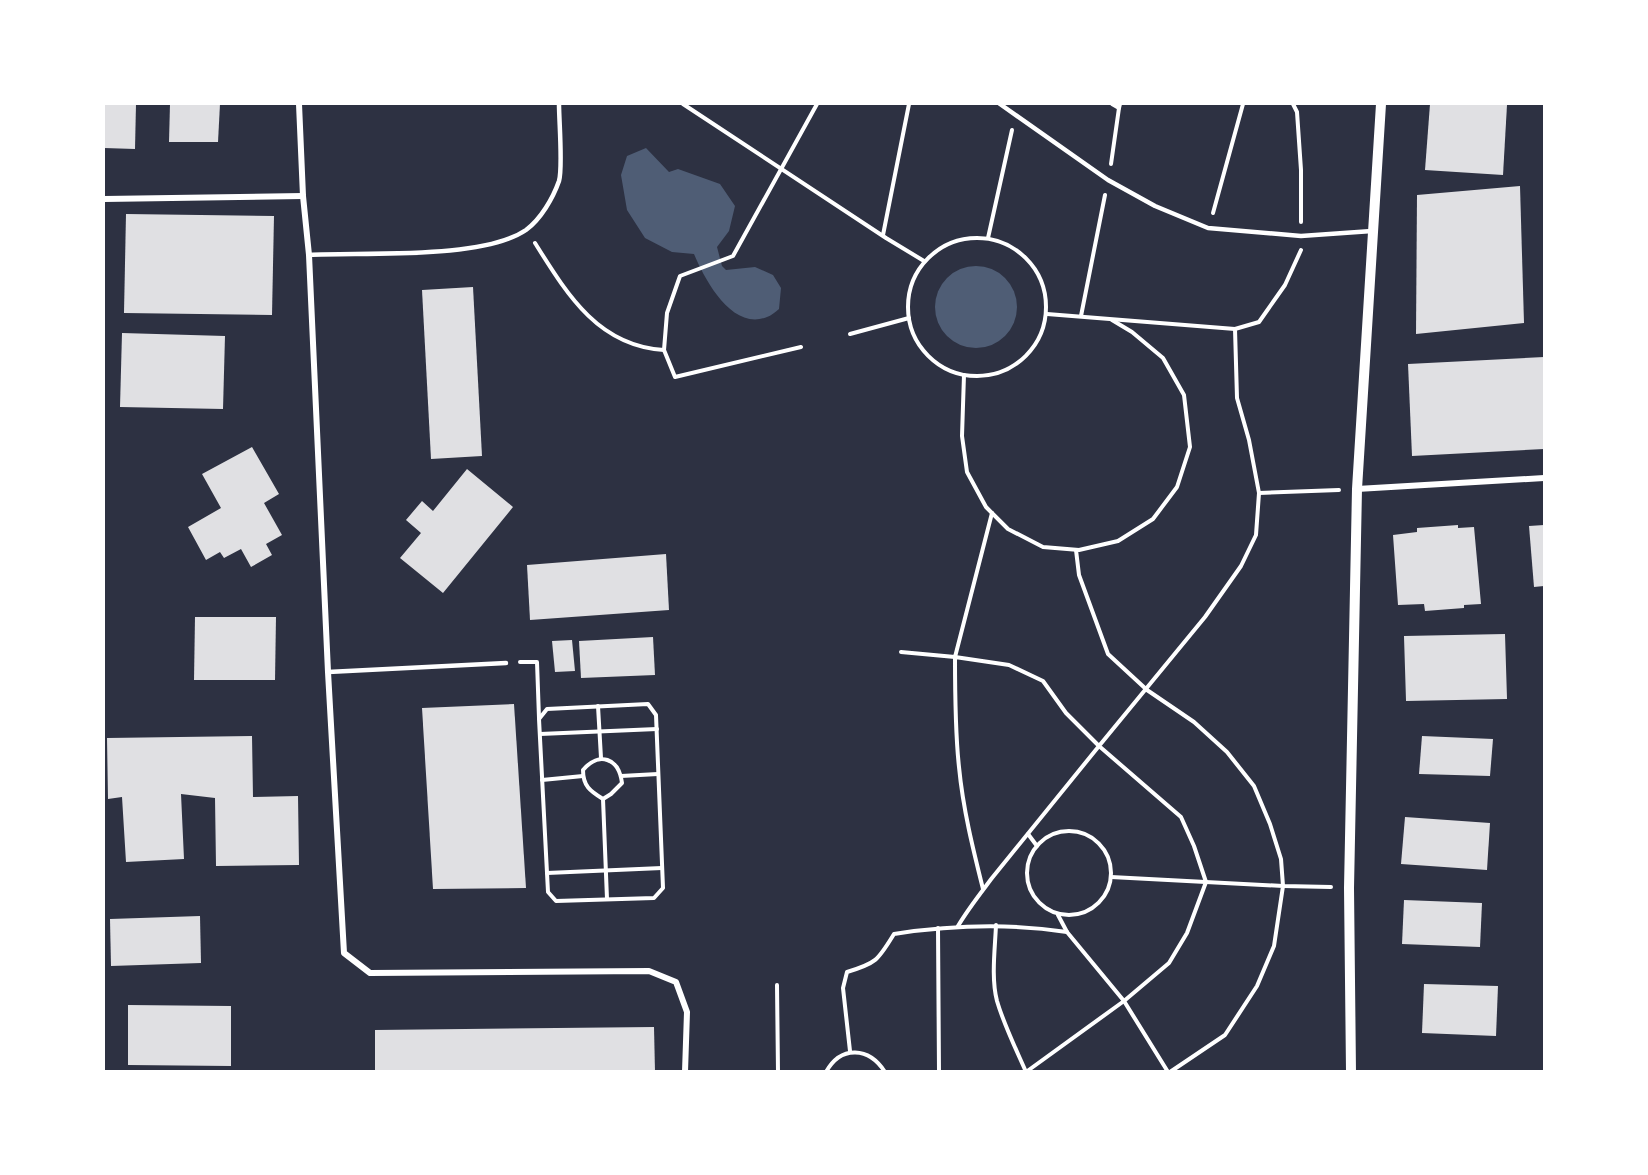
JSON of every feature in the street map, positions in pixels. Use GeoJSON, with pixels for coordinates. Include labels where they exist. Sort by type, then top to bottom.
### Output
{"type":"FeatureCollection","features":[{"type":"Feature","properties":{"kind":"street"},"geometry":{"type":"LineString","coordinates":[[299,104],[303,196],[309,255],[328,672],[344,953],[370,973],[649,972],[676,982],[687,1012],[685,1071]]}},
{"type":"Feature","properties":{"kind":"street"},"geometry":{"type":"LineString","coordinates":[[1351,1071],[1349,888],[1357,489],[1382,104]]}},
{"type":"Feature","properties":{"kind":"street"},"geometry":{"type":"LineString","coordinates":[[104,200],[303,196]]}},
{"type":"Feature","properties":{"kind":"street"},"geometry":{"type":"LineString","coordinates":[[1357,489],[1545,478]]}},
{"type":"Feature","properties":{"kind":"lane"},"geometry":{"type":"LineString","coordinates":[[309,255],[440,251],[502,241],[526,229],[549,204],[560,179],[559,104]]}},
{"type":"Feature","properties":{"kind":"lane"},"geometry":{"type":"LineString","coordinates":[[1000,104],[1108,180],[1155,206],[1208,228],[1301,236],[1374,231]]}},
{"type":"Feature","properties":{"kind":"lane"},"geometry":{"type":"LineString","coordinates":[[328,672],[506,663]]}},
{"type":"Feature","properties":{"kind":"path"},"geometry":{"type":"LineString","coordinates":[[682,104],[924,261]]}},
{"type":"Feature","properties":{"kind":"path"},"geometry":{"type":"LineString","coordinates":[[801,347],[675,377],[664,350],[667,314],[680,276],[733,256],[817,104]]}},
{"type":"Feature","properties":{"kind":"path"},"geometry":{"type":"LineString","coordinates":[[882,235],[909,104]]}},
{"type":"Feature","properties":{"kind":"path"},"geometry":{"type":"LineString","coordinates":[[1081,316],[1108,180],[1119,106],[1112,104]]}},
{"type":"Feature","properties":{"kind":"path"},"geometry":{"type":"LineString","coordinates":[[1208,228],[1243,104]]}},
{"type":"Feature","properties":{"kind":"path"},"geometry":{"type":"LineString","coordinates":[[1047,314],[1235,329],[1259,322],[1285,285],[1301,252],[1301,170],[1297,112],[1293,104]]}},
{"type":"Feature","properties":{"kind":"path"},"geometry":{"type":"LineString","coordinates":[[988,238],[1015,115]]}},
{"type":"Feature","properties":{"kind":"path"},"geometry":{"type":"LineString","coordinates":[[526,229],[554,272],[591,320],[626,343],[645,349],[664,350]]}},
{"type":"Feature","properties":{"kind":"path"},"geometry":{"type":"LineString","coordinates":[[965,238],[988,238],[1008,244],[1024,256],[1037,272],[1044,291],[1047,314],[1032,348],[1018,362],[1001,372],[981,376],[964,375],[937,364],[920,348],[910,327],[907,304],[912,281],[924,261],[943,246],[965,238]]}},
{"type":"Feature","properties":{"kind":"path"},"geometry":{"type":"LineString","coordinates":[[850,334],[909,318]]}},
{"type":"Feature","properties":{"kind":"path"},"geometry":{"type":"LineString","coordinates":[[964,375],[962,436],[967,472],[986,507],[1008,529],[1043,547],[1076,550],[1118,541],[1153,519],[1177,487],[1190,447],[1185,395],[1163,358],[1132,332],[1112,320]]}},
{"type":"Feature","properties":{"kind":"path"},"geometry":{"type":"LineString","coordinates":[[958,926],[983,889],[1206,617],[1241,566],[1256,535],[1259,493],[1249,440],[1237,398],[1235,329]]}},
{"type":"Feature","properties":{"kind":"path"},"geometry":{"type":"LineString","coordinates":[[1259,493],[1357,489]]}},
{"type":"Feature","properties":{"kind":"path"},"geometry":{"type":"LineString","coordinates":[[983,889],[968,831],[958,767],[955,657],[992,513]]}},
{"type":"Feature","properties":{"kind":"path"},"geometry":{"type":"LineString","coordinates":[[1058,914],[1067,932],[1124,1001],[1169,1071],[1226,1035],[1257,987],[1274,946],[1282,886],[1281,859],[1270,824],[1254,786],[1227,752],[1194,722],[1147,690],[1108,654],[1079,575],[1076,550]]}},
{"type":"Feature","properties":{"kind":"path"},"geometry":{"type":"LineString","coordinates":[[901,652],[1009,665],[1043,681],[1066,712],[1099,746],[1181,817],[1206,882],[1187,933],[1169,963],[1124,1001],[1026,1071],[997,999],[996,925]]}},
{"type":"Feature","properties":{"kind":"path"},"geometry":{"type":"LineString","coordinates":[[506,663],[537,662],[539,719],[548,892],[556,901],[654,898],[663,888],[656,716],[648,704],[547,709],[539,719]]}},
{"type":"Feature","properties":{"kind":"path"},"geometry":{"type":"LineString","coordinates":[[598,706],[601,758]]}},
{"type":"Feature","properties":{"kind":"path"},"geometry":{"type":"LineString","coordinates":[[540,734],[657,729]]}},
{"type":"Feature","properties":{"kind":"path"},"geometry":{"type":"LineString","coordinates":[[601,758],[613,762],[620,771],[622,783],[603,799],[588,791],[583,776],[583,770],[590,761],[601,758]]}},
{"type":"Feature","properties":{"kind":"path"},"geometry":{"type":"LineString","coordinates":[[621,777],[658,774]]}},
{"type":"Feature","properties":{"kind":"path"},"geometry":{"type":"LineString","coordinates":[[542,780],[583,776]]}},
{"type":"Feature","properties":{"kind":"path"},"geometry":{"type":"LineString","coordinates":[[603,799],[607,899]]}},
{"type":"Feature","properties":{"kind":"path"},"geometry":{"type":"LineString","coordinates":[[1063,831],[1078,831],[1092,837],[1102,847],[1110,862],[1111,877],[1107,891],[1099,903],[1087,911],[1072,916],[1058,914],[1043,907],[1033,896],[1027,883],[1029,861],[1037,846],[1052,834],[1063,831]]}},
{"type":"Feature","properties":{"kind":"path"},"geometry":{"type":"LineString","coordinates":[[1028,834],[1037,846]]}},
{"type":"Feature","properties":{"kind":"path"},"geometry":{"type":"LineString","coordinates":[[547,873],[662,868]]}},
{"type":"Feature","properties":{"kind":"path"},"geometry":{"type":"LineString","coordinates":[[1111,877],[1349,888]]}},
{"type":"Feature","properties":{"kind":"path"},"geometry":{"type":"LineString","coordinates":[[850,1051],[843,988],[847,972],[868,966],[879,959],[894,934],[958,926],[996,925],[1036,927],[1067,932]]}},
{"type":"Feature","properties":{"kind":"path"},"geometry":{"type":"LineString","coordinates":[[938,928],[939,1071]]}},
{"type":"Feature","properties":{"kind":"path"},"geometry":{"type":"LineString","coordinates":[[777,985],[778,1071]]}},
{"type":"Feature","properties":{"kind":"path"},"geometry":{"type":"LineString","coordinates":[[826,1071],[839,1055],[850,1051],[868,1056],[880,1064],[885,1071]]}},
{"type":"Feature","properties":{"kind":"water"},"geometry":{"type":"Polygon","coordinates":[[[646,148],[669,172],[678,169],[720,184],[735,206],[729,231],[717,247],[722,266],[726,270],[755,267],[773,275],[781,288],[779,309],[772,315],[754,319],[742,317],[721,300],[705,277],[694,254],[672,252],[645,238],[627,210],[621,175],[627,156],[646,148]]]}},
{"type":"Feature","properties":{"kind":"water"},"geometry":{"type":"Polygon","coordinates":[[[968,266],[984,266],[999,273],[1010,284],[1017,299],[1014,323],[1005,336],[984,348],[968,348],[953,341],[942,330],[935,315],[935,299],[942,284],[953,273],[968,266]]]}},
{"type":"Feature","properties":{"kind":"building"},"geometry":{"type":"Polygon","coordinates":[[[104,104],[136,104],[135,149],[104,148],[104,104]]]}},
{"type":"Feature","properties":{"kind":"building"},"geometry":{"type":"Polygon","coordinates":[[[170,104],[220,104],[218,142],[169,142],[170,104]]]}},
{"type":"Feature","properties":{"kind":"building"},"geometry":{"type":"Polygon","coordinates":[[[1430,104],[1507,105],[1503,175],[1425,170],[1430,104]]]}},
{"type":"Feature","properties":{"kind":"building"},"geometry":{"type":"Polygon","coordinates":[[[1520,186],[1524,323],[1416,334],[1417,195],[1520,186]]]}},
{"type":"Feature","properties":{"kind":"building"},"geometry":{"type":"Polygon","coordinates":[[[126,214],[274,216],[272,315],[124,313],[126,214]]]}},
{"type":"Feature","properties":{"kind":"building"},"geometry":{"type":"Polygon","coordinates":[[[473,287],[482,456],[431,459],[422,290],[473,287]]]}},
{"type":"Feature","properties":{"kind":"building"},"geometry":{"type":"Polygon","coordinates":[[[122,333],[225,336],[223,409],[120,407],[122,333]]]}},
{"type":"Feature","properties":{"kind":"building"},"geometry":{"type":"Polygon","coordinates":[[[1544,357],[1544,449],[1412,456],[1408,364],[1544,357]]]}},
{"type":"Feature","properties":{"kind":"building"},"geometry":{"type":"Polygon","coordinates":[[[252,447],[279,494],[264,503],[282,535],[266,544],[272,555],[251,567],[241,549],[224,558],[220,552],[206,560],[188,527],[221,508],[202,474],[252,447]]]}},
{"type":"Feature","properties":{"kind":"building"},"geometry":{"type":"Polygon","coordinates":[[[467,469],[513,507],[443,593],[400,558],[421,533],[406,520],[422,501],[433,511],[467,469]]]}},
{"type":"Feature","properties":{"kind":"building"},"geometry":{"type":"Polygon","coordinates":[[[1458,525],[1458,528],[1474,527],[1481,604],[1464,605],[1464,608],[1425,611],[1424,604],[1398,605],[1393,535],[1417,532],[1417,528],[1458,525]]]}},
{"type":"Feature","properties":{"kind":"building"},"geometry":{"type":"Polygon","coordinates":[[[1544,525],[1544,586],[1534,587],[1529,526],[1544,525]]]}},
{"type":"Feature","properties":{"kind":"building"},"geometry":{"type":"Polygon","coordinates":[[[666,554],[669,610],[530,620],[527,565],[666,554]]]}},
{"type":"Feature","properties":{"kind":"building"},"geometry":{"type":"Polygon","coordinates":[[[195,617],[276,617],[275,680],[194,680],[195,617]]]}},
{"type":"Feature","properties":{"kind":"building"},"geometry":{"type":"Polygon","coordinates":[[[1505,634],[1507,699],[1406,701],[1404,636],[1505,634]]]}},
{"type":"Feature","properties":{"kind":"building"},"geometry":{"type":"Polygon","coordinates":[[[653,637],[655,675],[581,678],[579,641],[653,637]]]}},
{"type":"Feature","properties":{"kind":"building"},"geometry":{"type":"Polygon","coordinates":[[[572,640],[575,671],[555,672],[552,641],[572,640]]]}},
{"type":"Feature","properties":{"kind":"building"},"geometry":{"type":"Polygon","coordinates":[[[514,704],[526,888],[433,889],[422,708],[514,704]]]}},
{"type":"Feature","properties":{"kind":"building"},"geometry":{"type":"Polygon","coordinates":[[[252,736],[253,797],[298,796],[299,865],[216,866],[215,798],[181,794],[184,859],[126,862],[122,797],[108,799],[107,738],[252,736]]]}},
{"type":"Feature","properties":{"kind":"building"},"geometry":{"type":"Polygon","coordinates":[[[1422,736],[1493,739],[1490,776],[1419,774],[1422,736]]]}},
{"type":"Feature","properties":{"kind":"building"},"geometry":{"type":"Polygon","coordinates":[[[1405,817],[1490,823],[1487,870],[1401,864],[1405,817]]]}},
{"type":"Feature","properties":{"kind":"building"},"geometry":{"type":"Polygon","coordinates":[[[1404,900],[1482,903],[1480,947],[1402,944],[1404,900]]]}},
{"type":"Feature","properties":{"kind":"building"},"geometry":{"type":"Polygon","coordinates":[[[200,916],[201,963],[111,966],[110,919],[200,916]]]}},
{"type":"Feature","properties":{"kind":"building"},"geometry":{"type":"Polygon","coordinates":[[[1424,984],[1498,986],[1496,1036],[1422,1033],[1424,984]]]}},
{"type":"Feature","properties":{"kind":"building"},"geometry":{"type":"Polygon","coordinates":[[[128,1005],[231,1006],[231,1066],[128,1065],[128,1005]]]}},
{"type":"Feature","properties":{"kind":"building"},"geometry":{"type":"Polygon","coordinates":[[[654,1027],[655,1072],[375,1072],[375,1030],[654,1027]]]}}]}
